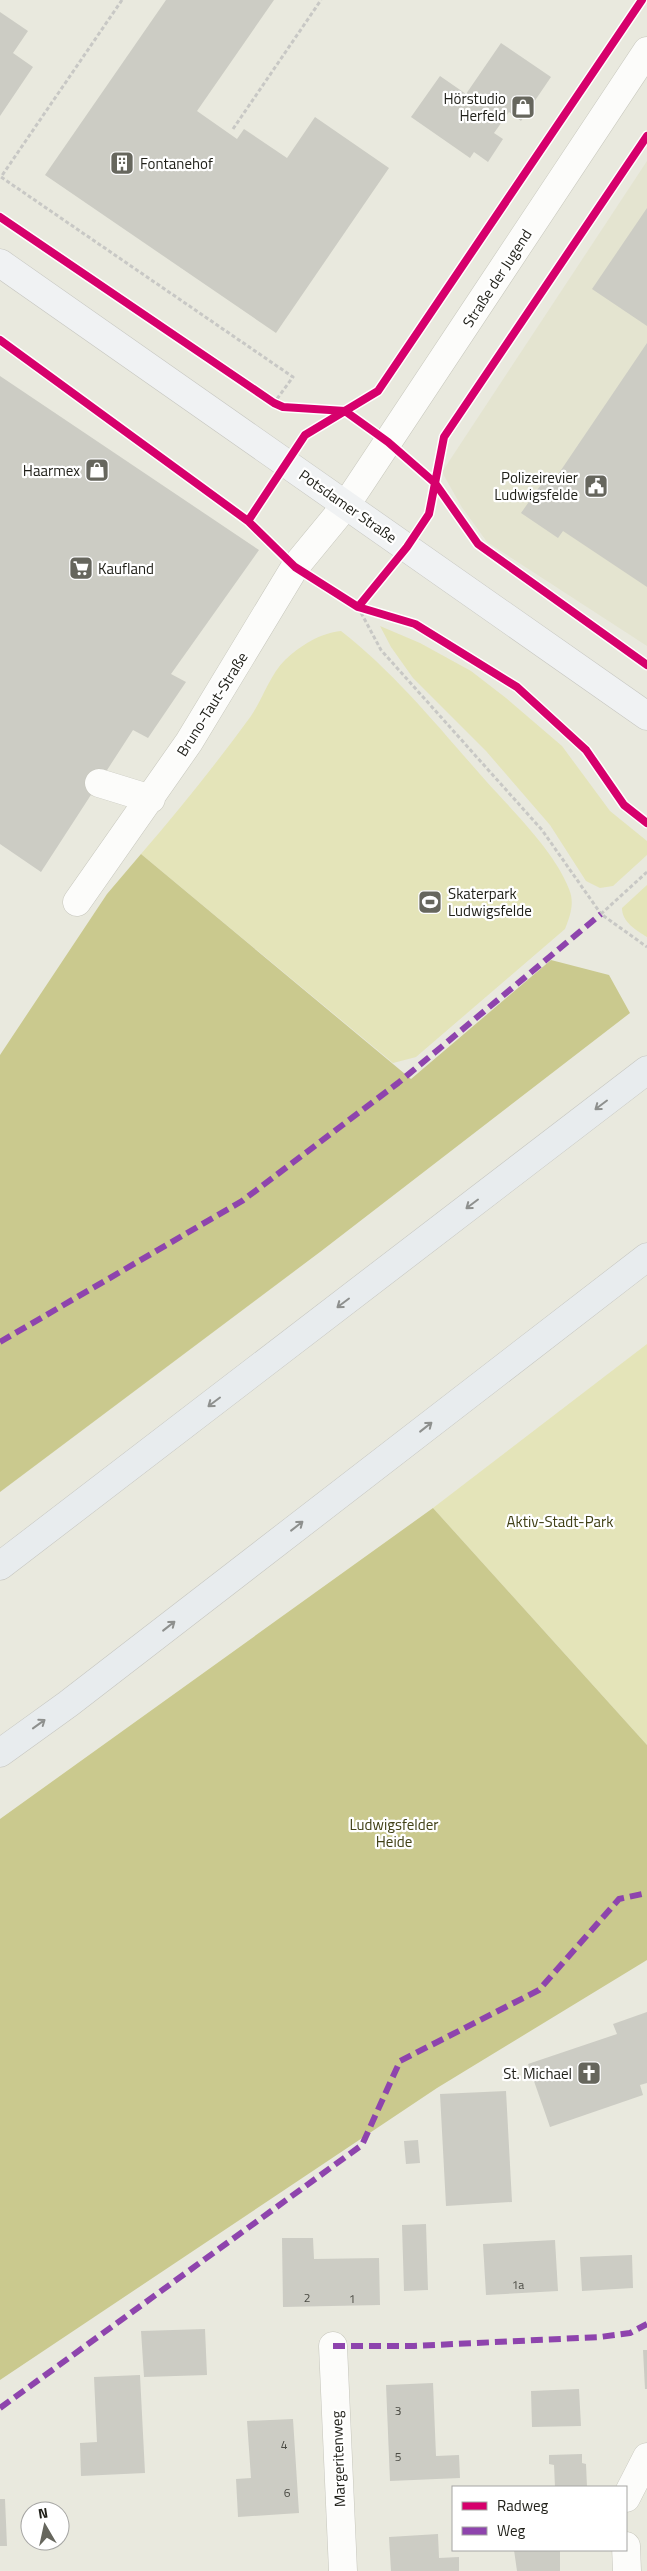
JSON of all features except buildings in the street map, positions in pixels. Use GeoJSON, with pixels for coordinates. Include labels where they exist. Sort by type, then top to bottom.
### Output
{"type":"FeatureCollection","features":[{"type":"Feature","properties":{"kind":"highway"},"geometry":{"type":"LineString","coordinates":[[0,1566],[643,1073]]}},
{"type":"Feature","properties":{"kind":"highway"},"geometry":{"type":"LineString","coordinates":[[0,1753],[76,1698],[647,1257]]}},
{"type":"Feature","properties":{"kind":"main road","name":"Potsdamer Straße"},"geometry":{"type":"LineString","coordinates":[[0,263],[647,716]]}},
{"type":"Feature","properties":{"kind":"street","name":"Straße der Jugend"},"geometry":{"type":"LineString","coordinates":[[346,505],[647,51]]}},
{"type":"Feature","properties":{"kind":"street","name":"Bruno-Taut-Straße"},"geometry":{"type":"LineString","coordinates":[[78,902],[189,742],[295,567],[346,505]]}},
{"type":"Feature","properties":{"kind":"street"},"geometry":{"type":"LineString","coordinates":[[98,784],[151,799]]}},
{"type":"Feature","properties":{"kind":"street","name":"Margeritenweg"},"geometry":{"type":"LineString","coordinates":[[333,2346],[342,2571]]}},
{"type":"Feature","properties":{"kind":"street"},"geometry":{"type":"LineString","coordinates":[[627,2496],[647,2457]]}},
{"type":"Feature","properties":{"kind":"street"},"geometry":{"type":"LineString","coordinates":[[626,2551],[627,2571]]}},
{"type":"Feature","properties":{"kind":"path"},"geometry":{"type":"LineString","coordinates":[[122,0],[0,176],[294,376],[274,402]]}},
{"type":"Feature","properties":{"kind":"path"},"geometry":{"type":"LineString","coordinates":[[233,129],[321,0]]}},
{"type":"Feature","properties":{"kind":"path"},"geometry":{"type":"LineString","coordinates":[[358,607],[381,650],[542,830],[600,914],[647,947]]}},
{"type":"Feature","properties":{"kind":"path"},"geometry":{"type":"LineString","coordinates":[[600,914],[647,872]]}},
{"type":"Feature","properties":{"kind":"shaded area"},"geometry":{"type":"Polygon","coordinates":[[[647,161],[647,646],[487,542],[461,506],[442,472],[647,161]]]}},
{"type":"Feature","properties":{"kind":"green space"},"geometry":{"type":"Polygon","coordinates":[[[380,626],[420,643],[471,671],[562,746],[610,811],[647,841],[647,855],[613,886],[600,888],[586,881],[550,825],[486,751],[413,678],[391,647],[380,626]]]}},
{"type":"Feature","properties":{"kind":"green space"},"geometry":{"type":"Polygon","coordinates":[[[341,631],[399,684],[532,832],[544,846],[563,875],[572,899],[565,929],[416,1057],[393,1063],[141,854],[198,786],[251,716],[280,665],[311,641],[326,634],[341,631]]]}},
{"type":"Feature","properties":{"kind":"green space"},"geometry":{"type":"Polygon","coordinates":[[[141,854],[411,1079],[551,960],[609,975],[630,1013],[320,1252],[0,1492],[0,1055],[107,894],[141,854]]]}},
{"type":"Feature","properties":{"kind":"green space"},"geometry":{"type":"Polygon","coordinates":[[[647,885],[647,937],[627,921],[622,908],[647,885]]]}},
{"type":"Feature","properties":{"kind":"green space","name":"Aktiv-Stadt-Park"},"geometry":{"type":"Polygon","coordinates":[[[647,1344],[647,1745],[433,1508],[647,1344]]]}},
{"type":"Feature","properties":{"kind":"green space","name":"Ludwigsfelder Heide"},"geometry":{"type":"Polygon","coordinates":[[[433,1508],[647,1745],[647,1960],[437,2088],[0,2380],[0,1819],[433,1508]]]}},
{"type":"Feature","properties":{"kind":"marked path"},"geometry":{"type":"LineString","coordinates":[[0,1342],[242,1201],[398,1083],[601,914]]}},
{"type":"Feature","properties":{"kind":"marked path"},"geometry":{"type":"LineString","coordinates":[[0,2408],[362,2145],[400,2061],[539,1990],[619,1899],[647,1893]]}},
{"type":"Feature","properties":{"kind":"marked path"},"geometry":{"type":"LineString","coordinates":[[333,2346],[414,2346],[600,2337],[630,2333],[647,2324]]}},
{"type":"Feature","properties":{"kind":"cycle path"},"geometry":{"type":"LineString","coordinates":[[248,521],[305,435],[378,391],[642,0]]}},
{"type":"Feature","properties":{"kind":"cycle path"},"geometry":{"type":"LineString","coordinates":[[358,607],[407,547],[429,514],[444,437],[647,136]]}},
{"type":"Feature","properties":{"kind":"cycle path"},"geometry":{"type":"LineString","coordinates":[[0,217],[274,403],[283,407],[345,411],[388,442],[435,483],[478,544],[647,665]]}},
{"type":"Feature","properties":{"kind":"cycle path"},"geometry":{"type":"LineString","coordinates":[[0,340],[248,521],[295,567],[358,607],[415,624],[517,687],[586,750],[624,805],[647,823]]}},
{"type":"Feature","properties":{"kind":"place","name":"Hörstudio Herfeld"},"geometry":{"type":"Point","coordinates":[523,107]}},
{"type":"Feature","properties":{"kind":"place","name":"Fontanehof"},"geometry":{"type":"Point","coordinates":[122,163]}},
{"type":"Feature","properties":{"kind":"place","name":"Haarmex"},"geometry":{"type":"Point","coordinates":[97,470]}},
{"type":"Feature","properties":{"kind":"place","name":"Polizeirevier Ludwigsfelde"},"geometry":{"type":"Point","coordinates":[596,486]}},
{"type":"Feature","properties":{"kind":"place","name":"Kaufland"},"geometry":{"type":"Point","coordinates":[81,568]}},
{"type":"Feature","properties":{"kind":"place","name":"Skaterpark Ludwigsfelde"},"geometry":{"type":"Point","coordinates":[430,902]}},
{"type":"Feature","properties":{"kind":"place","name":"St. Michael"},"geometry":{"type":"Point","coordinates":[589,2073]}}]}
